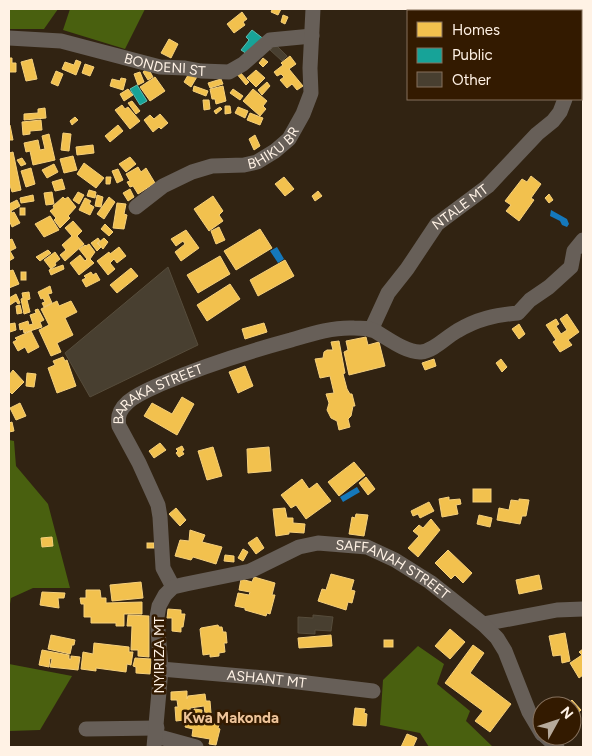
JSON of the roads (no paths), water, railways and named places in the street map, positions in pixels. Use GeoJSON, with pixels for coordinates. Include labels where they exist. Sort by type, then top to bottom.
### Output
{"type":"FeatureCollection","features":[{"type":"Feature","properties":{"kind":"street","name":"BHIKU BR"},"geometry":{"type":"LineString","coordinates":[[136,207],[163,186],[192,172],[212,166],[244,166],[257,162],[275,151],[289,139],[312,93],[310,68],[312,9]]}},
{"type":"Feature","properties":{"kind":"street","name":"BONDENI ST"},"geometry":{"type":"LineString","coordinates":[[9,38],[61,41],[160,67],[185,68],[201,72],[229,72],[243,64],[270,40],[312,36]]}},
{"type":"Feature","properties":{"kind":"street","name":"NTALE MT"},"geometry":{"type":"LineString","coordinates":[[371,330],[388,293],[407,269],[437,224],[488,186],[537,134],[553,121],[560,112],[565,100]]}},
{"type":"Feature","properties":{"kind":"street"},"geometry":{"type":"LineString","coordinates":[[371,330],[410,350],[421,352],[432,348],[473,323],[490,316],[518,313],[530,300],[549,287],[571,267],[574,251],[583,240]]}},
{"type":"Feature","properties":{"kind":"street","name":"BARAKA STREET"},"geometry":{"type":"LineString","coordinates":[[173,587],[162,568],[158,504],[119,426],[118,419],[124,406],[135,397],[179,376],[233,357],[341,328],[371,330]]}},
{"type":"Feature","properties":{"kind":"street","name":"SAFFANAH STREET"},"geometry":{"type":"LineString","coordinates":[[173,587],[250,571],[308,544],[318,542],[367,548],[395,560],[430,582],[483,624],[497,638],[505,651],[532,717]]}},
{"type":"Feature","properties":{"kind":"street","name":"NYIRIZA MT"},"geometry":{"type":"LineString","coordinates":[[156,737],[161,668],[157,618],[159,606],[165,595],[173,587]]}},
{"type":"Feature","properties":{"kind":"street"},"geometry":{"type":"LineString","coordinates":[[483,624],[557,610],[583,609]]}},
{"type":"Feature","properties":{"kind":"street","name":"ASHANT MT"},"geometry":{"type":"LineString","coordinates":[[161,668],[373,691]]}},
{"type":"Feature","properties":{"kind":"street"},"geometry":{"type":"LineString","coordinates":[[86,729],[156,737],[196,747]]}},
{"type":"Feature","properties":{"kind":"water"},"geometry":{"type":"Polygon","coordinates":[[[551,210],[567,219],[569,224],[567,227],[550,216],[551,210]]]}},
{"type":"Feature","properties":{"kind":"water"},"geometry":{"type":"Polygon","coordinates":[[[277,247],[284,259],[278,263],[270,251],[277,247]]]}},
{"type":"Feature","properties":{"kind":"water"},"geometry":{"type":"Polygon","coordinates":[[[357,487],[360,492],[343,502],[340,497],[357,487]]]}},
{"type":"Feature","properties":{"kind":"district","name":"Kwa Makonda"},"geometry":{"type":"Point","coordinates":[231,718]}}]}
